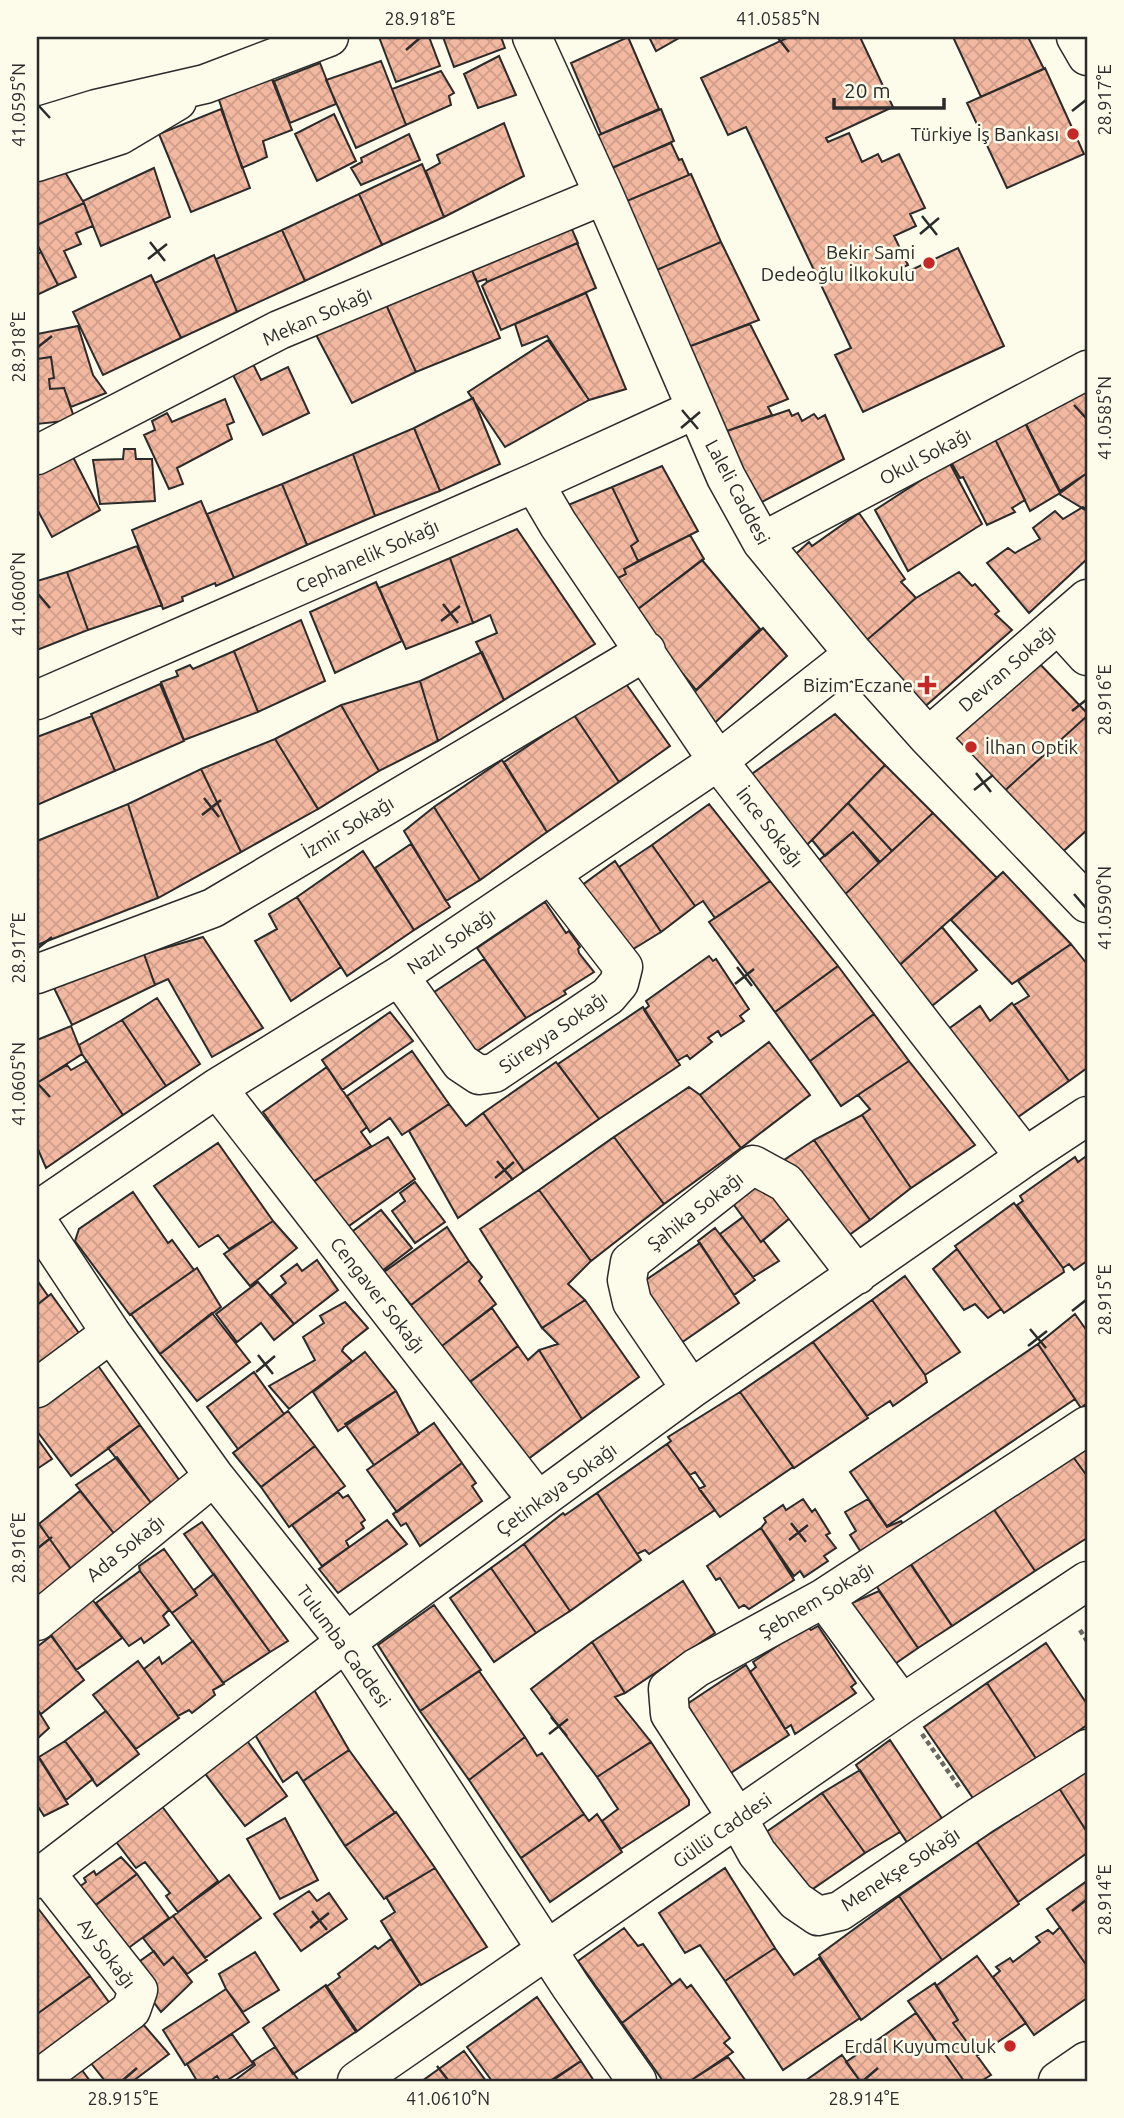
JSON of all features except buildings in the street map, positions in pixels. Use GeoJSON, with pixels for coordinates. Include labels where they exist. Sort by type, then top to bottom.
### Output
{"type":"FeatureCollection","features":[{"type":"Feature","properties":{"kind":"street"},"geometry":{"type":"LineString","coordinates":[[37,127],[96,108],[205,84],[329,37]]}},
{"type":"Feature","properties":{"kind":"street","name":"Laleli Caddesi"},"geometry":{"type":"LineString","coordinates":[[532,37],[604,195],[726,477],[762,542],[854,654],[928,737],[1081,886]]}},
{"type":"Feature","properties":{"kind":"street"},"geometry":{"type":"LineString","coordinates":[[1076,37],[1087,56]]}},
{"type":"Feature","properties":{"kind":"street"},"geometry":{"type":"LineString","coordinates":[[37,162],[120,135],[205,84]]}},
{"type":"Feature","properties":{"kind":"street","name":"Mekan Sokağı"},"geometry":{"type":"LineString","coordinates":[[37,455],[279,330],[604,195]]}},
{"type":"Feature","properties":{"kind":"street","name":"Okul Sokağı"},"geometry":{"type":"LineString","coordinates":[[762,542],[1087,370]]}},
{"type":"Feature","properties":{"kind":"street","name":"Cephanelik Sokağı"},"geometry":{"type":"LineString","coordinates":[[37,700],[534,483],[696,409]]}},
{"type":"Feature","properties":{"kind":"street","name":"İnce Sokağı"},"geometry":{"type":"LineString","coordinates":[[534,483],[558,524],[718,761],[1025,1157]]}},
{"type":"Feature","properties":{"kind":"street","name":"Devran Sokağı"},"geometry":{"type":"LineString","coordinates":[[928,737],[1087,598]]}},
{"type":"Feature","properties":{"kind":"street"},"geometry":{"type":"LineString","coordinates":[[1058,624],[1087,656]]}},
{"type":"Feature","properties":{"kind":"street","name":"İzmir Sokağı"},"geometry":{"type":"LineString","coordinates":[[37,974],[213,908],[646,651]]}},
{"type":"Feature","properties":{"kind":"street","name":"Nazlı Sokağı"},"geometry":{"type":"LineString","coordinates":[[37,1211],[217,1088],[399,976],[718,761],[854,654]]}},
{"type":"Feature","properties":{"kind":"street","name":"Süreyya Sokağı"},"geometry":{"type":"LineString","coordinates":[[399,976],[461,1063],[479,1075],[494,1073],[608,996],[619,983],[623,967],[551,874]]}},
{"type":"Feature","properties":{"kind":"street","name":"Cengaver Sokağı"},"geometry":{"type":"LineString","coordinates":[[217,1088],[538,1501]]}},
{"type":"Feature","properties":{"kind":"street","name":"Çetinkaya Sokağı"},"geometry":{"type":"LineString","coordinates":[[41,1876],[346,1642],[691,1389],[1087,1116]]}},
{"type":"Feature","properties":{"kind":"street","name":"Şahika Sokağı"},"geometry":{"type":"LineString","coordinates":[[691,1389],[632,1302],[627,1280],[629,1262],[753,1165],[786,1183],[856,1275]]}},
{"type":"Feature","properties":{"kind":"street","name":"Tulumba Caddesi"},"geometry":{"type":"LineString","coordinates":[[37,1221],[111,1333],[214,1476],[346,1642],[547,1950],[637,2081]]}},
{"type":"Feature","properties":{"kind":"street"},"geometry":{"type":"LineString","coordinates":[[37,1388],[111,1333]]}},
{"type":"Feature","properties":{"kind":"street","name":"Şebnem Sokağı"},"geometry":{"type":"LineString","coordinates":[[738,1819],[670,1714],[668,1689],[696,1668],[824,1598],[1087,1426]]}},
{"type":"Feature","properties":{"kind":"street","name":"Ada Sokağı"},"geometry":{"type":"LineString","coordinates":[[37,1620],[214,1476]]}},
{"type":"Feature","properties":{"kind":"street","name":"Güllü Caddesi"},"geometry":{"type":"LineString","coordinates":[[357,2081],[399,2070],[547,1950],[902,1704],[1087,1581]]}},
{"type":"Feature","properties":{"kind":"street"},"geometry":{"type":"LineString","coordinates":[[824,1598],[902,1704]]}},
{"type":"Feature","properties":{"kind":"street","name":"Menekşe Sokağı"},"geometry":{"type":"LineString","coordinates":[[738,1819],[757,1853],[796,1901],[818,1916],[840,1911],[980,1816],[1087,1749]]}},
{"type":"Feature","properties":{"kind":"street","name":"Ay Sokağı"},"geometry":{"type":"LineString","coordinates":[[37,2080],[131,2010],[138,1990],[41,1876]]}},
{"type":"Feature","properties":{"kind":"street"},"geometry":{"type":"LineString","coordinates":[[1058,2081],[1087,2061]]}},
{"type":"Feature","properties":{"kind":"path"},"geometry":{"type":"LineString","coordinates":[[902,1704],[980,1816]]}},
{"type":"Feature","properties":{"kind":"place","name":"Türkiye İş Bankası"},"geometry":{"type":"Point","coordinates":[1073,134]}},
{"type":"Feature","properties":{"kind":"place","name":"Bekir Sami Dedeoğlu İlkokulu"},"geometry":{"type":"Point","coordinates":[929,263]}},
{"type":"Feature","properties":{"kind":"place","name":"Bizim Eczane"},"geometry":{"type":"Point","coordinates":[927,685]}},
{"type":"Feature","properties":{"kind":"place","name":"İlhan Optik"},"geometry":{"type":"Point","coordinates":[971,747]}},
{"type":"Feature","properties":{"kind":"place","name":"Erdal Kuyumculuk"},"geometry":{"type":"Point","coordinates":[1010,2046]}}]}
